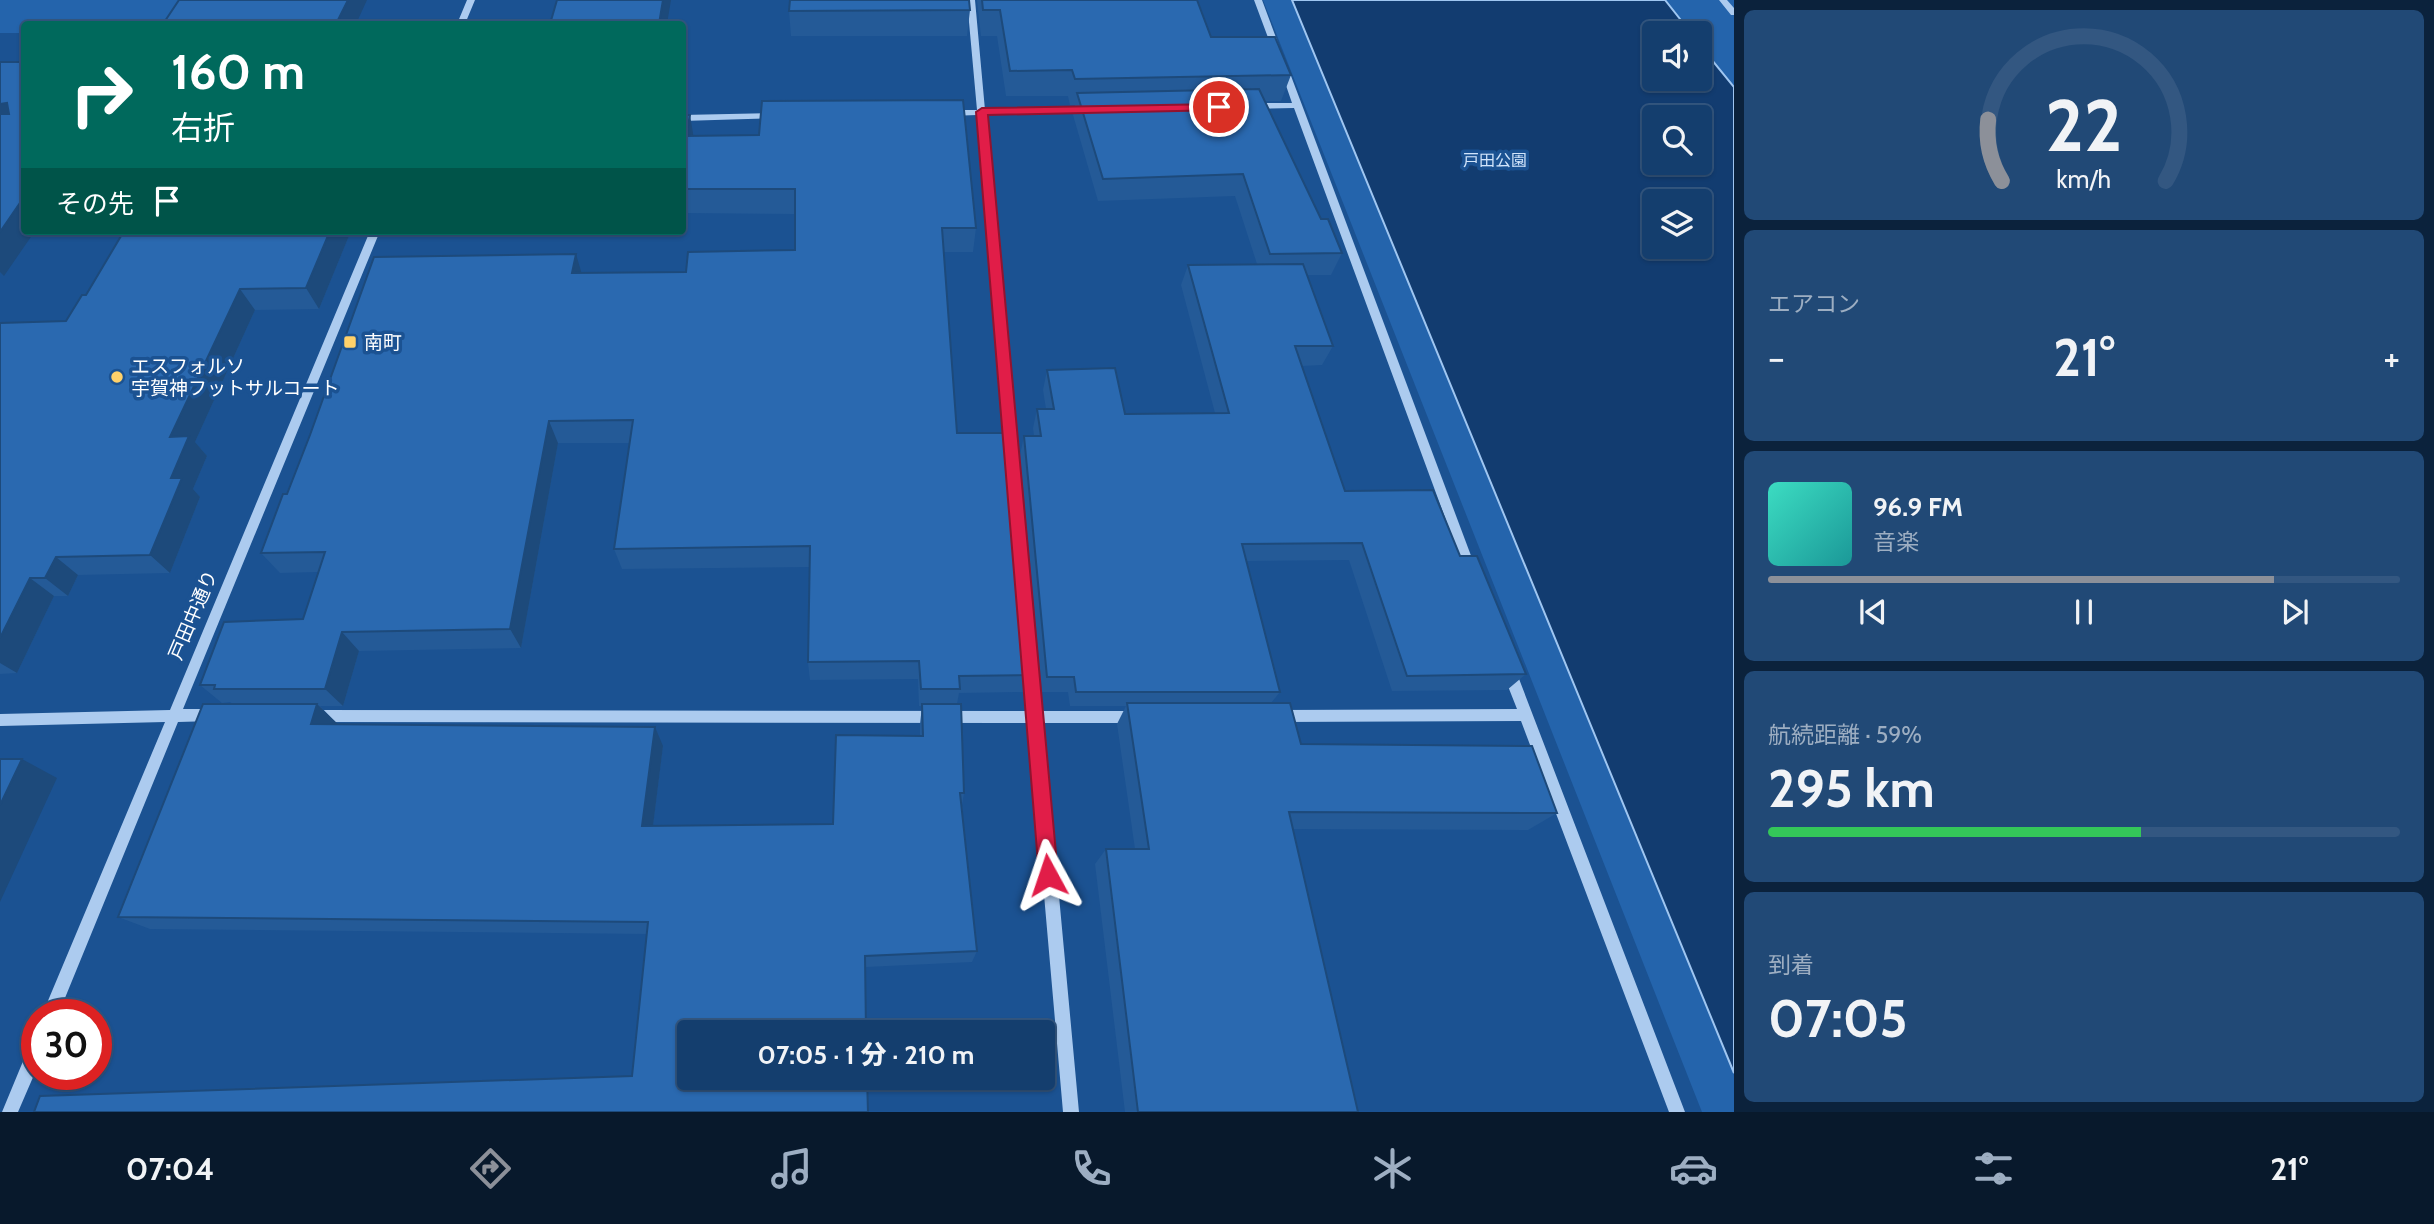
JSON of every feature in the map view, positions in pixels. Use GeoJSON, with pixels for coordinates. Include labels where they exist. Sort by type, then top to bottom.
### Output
{"type":"FeatureCollection","features":[{"type":"Feature","properties":{"kind":"street"},"geometry":{"type":"LineString","coordinates":[[462,21],[471,0]]}},
{"type":"Feature","properties":{"kind":"street"},"geometry":{"type":"LineString","coordinates":[[971,0],[1071,1112]]}},
{"type":"Feature","properties":{"kind":"street"},"geometry":{"type":"LineString","coordinates":[[1258,0],[1477,586]]}},
{"type":"Feature","properties":{"kind":"street"},"geometry":{"type":"LineString","coordinates":[[1723,0],[1734,13]]}},
{"type":"Feature","properties":{"kind":"street"},"geometry":{"type":"LineString","coordinates":[[1243,107],[1298,106]]}},
{"type":"Feature","properties":{"kind":"street"},"geometry":{"type":"LineString","coordinates":[[941,113],[1105,109]]}},
{"type":"Feature","properties":{"kind":"street"},"geometry":{"type":"LineString","coordinates":[[686,118],[791,116]]}},
{"type":"Feature","properties":{"kind":"street","name":"戸田中通り"},"geometry":{"type":"LineString","coordinates":[[57,999],[373,235]]}},
{"type":"Feature","properties":{"kind":"street"},"geometry":{"type":"LineString","coordinates":[[1506,663],[1677,1112]]}},
{"type":"Feature","properties":{"kind":"street"},"geometry":{"type":"LineString","coordinates":[[0,720],[229,715]]}},
{"type":"Feature","properties":{"kind":"street"},"geometry":{"type":"LineString","coordinates":[[1266,716],[1526,715]]}},
{"type":"Feature","properties":{"kind":"street"},"geometry":{"type":"LineString","coordinates":[[299,716],[1157,717]]}},
{"type":"Feature","properties":{"kind":"street"},"geometry":{"type":"LineString","coordinates":[[10,1112],[21,1086]]}},
{"type":"Feature","properties":{"kind":"green space"},"geometry":{"type":"Polygon","coordinates":[[[0,0],[189,0],[175,21],[21,21],[21,33],[0,33],[0,0]]]}},
{"type":"Feature","properties":{"kind":"green space","name":"戸田公園"},"geometry":{"type":"Polygon","coordinates":[[[1263,0],[1734,0],[1734,1112],[1702,1112],[1263,0]]]}},
{"type":"Feature","properties":{"kind":"shaded area","name":"戸田公園"},"geometry":{"type":"Polygon","coordinates":[[[1292,0],[1665,0],[1682,21],[1642,21],[1642,91],[1712,91],[1712,60],[1734,87],[1734,1073],[1292,0]]]}},
{"type":"Feature","properties":{"kind":"building"},"geometry":{"type":"Polygon","coordinates":[[[179,0],[348,0],[338,21],[165,21],[179,0]]]}},
{"type":"Feature","properties":{"kind":"building"},"geometry":{"type":"Polygon","coordinates":[[[557,0],[663,0],[660,21],[551,21],[557,0]]]}},
{"type":"Feature","properties":{"kind":"building"},"geometry":{"type":"Polygon","coordinates":[[[790,0],[969,0],[970,10],[789,11],[790,0]]]}},
{"type":"Feature","properties":{"kind":"building"},"geometry":{"type":"Polygon","coordinates":[[[982,0],[1197,0],[1211,37],[1275,37],[1291,75],[1075,79],[1072,70],[1010,71],[1000,10],[983,10],[982,0]]]}},
{"type":"Feature","properties":{"kind":"building"},"geometry":{"type":"Polygon","coordinates":[[[0,62],[21,62],[21,201],[0,232],[0,114],[9,114],[7,103],[0,104],[0,62]]]}},
{"type":"Feature","properties":{"kind":"building"},"geometry":{"type":"Polygon","coordinates":[[[1259,89],[1321,219],[1328,219],[1342,253],[1270,254],[1243,174],[1103,179],[1077,93],[1259,89]]]}},
{"type":"Feature","properties":{"kind":"building"},"geometry":{"type":"Polygon","coordinates":[[[963,100],[976,228],[942,228],[957,433],[1008,433],[1029,675],[959,676],[960,689],[921,689],[919,661],[808,662],[810,546],[614,549],[633,420],[549,421],[510,629],[342,632],[325,689],[214,689],[215,685],[200,685],[224,622],[303,619],[325,552],[261,553],[283,494],[287,494],[310,435],[374,257],[576,254],[572,273],[686,272],[688,252],[795,250],[795,189],[686,189],[686,136],[759,135],[762,101],[963,100]]]}},
{"type":"Feature","properties":{"kind":"building"},"geometry":{"type":"Polygon","coordinates":[[[686,115],[690,115],[686,136],[686,115]]]}},
{"type":"Feature","properties":{"kind":"building"},"geometry":{"type":"Polygon","coordinates":[[[122,235],[328,235],[306,288],[240,289],[170,437],[189,436],[171,478],[182,478],[150,555],[56,557],[45,578],[30,578],[0,638],[0,323],[66,321],[82,295],[86,295],[122,235]]]}},
{"type":"Feature","properties":{"kind":"building"},"geometry":{"type":"Polygon","coordinates":[[[1303,264],[1333,346],[1295,346],[1345,491],[1433,490],[1460,556],[1477,556],[1526,674],[1407,676],[1362,543],[1242,544],[1280,692],[1076,692],[1074,677],[1047,677],[1024,436],[1041,436],[1037,409],[1054,409],[1047,370],[1115,368],[1125,414],[1229,413],[1188,265],[1303,264]]]}},
{"type":"Feature","properties":{"kind":"building"},"geometry":{"type":"Polygon","coordinates":[[[1127,703],[1290,703],[1301,744],[1532,746],[1557,813],[1289,812],[1358,1112],[1138,1112],[1106,849],[1149,849],[1127,703]]]}},
{"type":"Feature","properties":{"kind":"building"},"geometry":{"type":"Polygon","coordinates":[[[203,704],[317,704],[311,724],[655,727],[642,826],[833,824],[836,735],[923,736],[922,704],[961,704],[964,793],[960,793],[977,951],[865,956],[866,1020],[677,1020],[677,1090],[867,1090],[868,1112],[34,1112],[40,1096],[632,1076],[648,922],[118,917],[203,704]]]}},
{"type":"Feature","properties":{"kind":"building"},"geometry":{"type":"Polygon","coordinates":[[[0,759],[22,759],[0,805],[0,759]]]}},
{"type":"Feature","properties":{"kind":"place","name":"南町"},"geometry":{"type":"Point","coordinates":[350,342]}},
{"type":"Feature","properties":{"kind":"place","name":"エスフォルソ 宇賀神フットサルコート"},"geometry":{"type":"Point","coordinates":[117,377]}},
{"type":"Feature","properties":{"kind":"route"},"geometry":{"type":"LineString","coordinates":[[1048,875],[1007,428],[982,112],[1219,107]]}}]}
